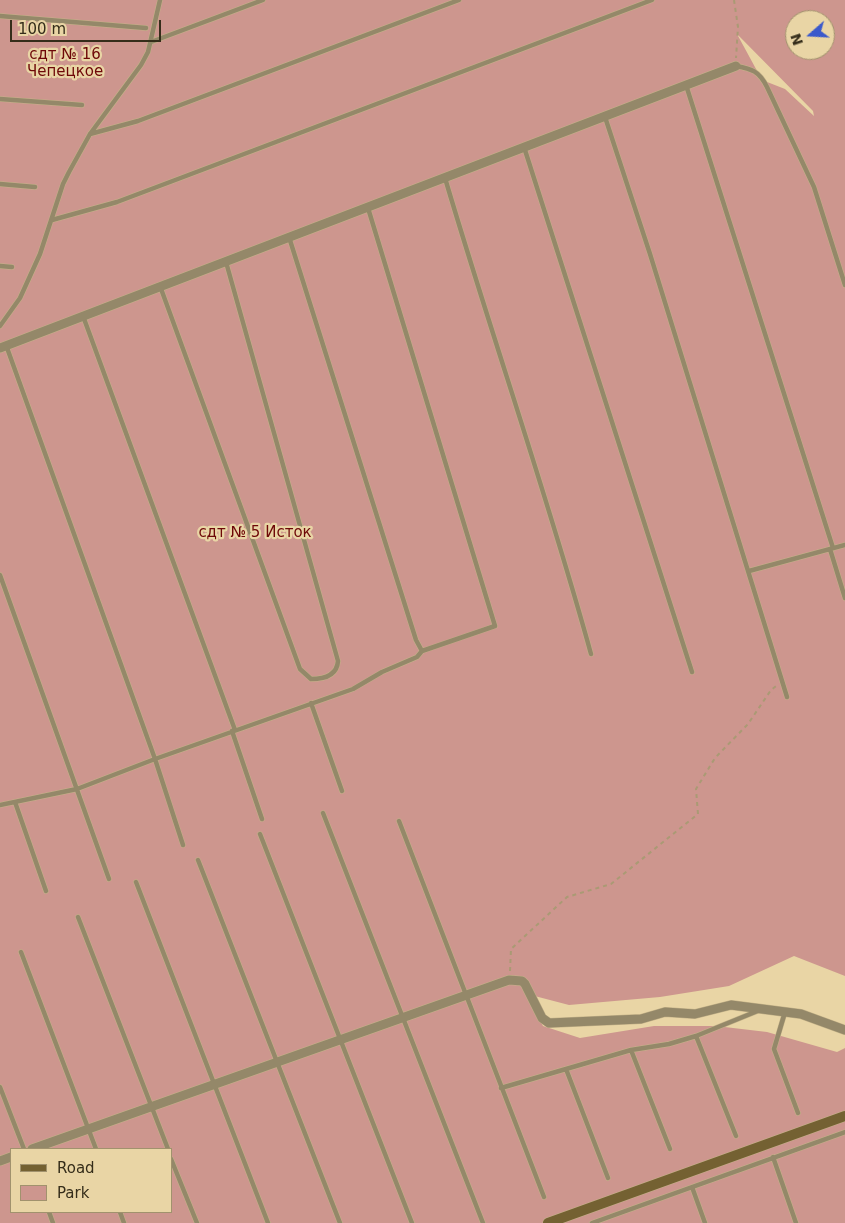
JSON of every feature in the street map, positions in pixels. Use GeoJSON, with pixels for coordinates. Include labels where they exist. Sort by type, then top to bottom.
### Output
{"type":"FeatureCollection","features":[{"type":"Feature","properties":{"kind":"street"},"geometry":{"type":"LineString","coordinates":[[3,347],[82,315],[368,208],[736,66]]}},
{"type":"Feature","properties":{"kind":"street"},"geometry":{"type":"LineString","coordinates":[[35,1148],[509,980],[525,984],[542,1018],[549,1023],[641,1019],[665,1012],[695,1014],[730,1006],[801,1014],[845,1030]]}},
{"type":"Feature","properties":{"kind":"street"},"geometry":{"type":"LineString","coordinates":[[548,1223],[845,1116]]}},
{"type":"Feature","properties":{"kind":"lane"},"geometry":{"type":"LineString","coordinates":[[0,326],[20,298],[52,220],[63,184],[90,134],[141,65],[151,42],[160,0]]}},
{"type":"Feature","properties":{"kind":"lane"},"geometry":{"type":"LineString","coordinates":[[151,42],[263,0]]}},
{"type":"Feature","properties":{"kind":"lane"},"geometry":{"type":"LineString","coordinates":[[90,134],[138,121],[459,0]]}},
{"type":"Feature","properties":{"kind":"lane"},"geometry":{"type":"LineString","coordinates":[[52,220],[117,202],[652,0]]}},
{"type":"Feature","properties":{"kind":"lane"},"geometry":{"type":"LineString","coordinates":[[0,16],[146,28]]}},
{"type":"Feature","properties":{"kind":"lane"},"geometry":{"type":"LineString","coordinates":[[736,66],[754,70],[760,74],[767,87],[814,187],[845,285]]}},
{"type":"Feature","properties":{"kind":"lane"},"geometry":{"type":"LineString","coordinates":[[686,85],[845,598]]}},
{"type":"Feature","properties":{"kind":"lane"},"geometry":{"type":"LineString","coordinates":[[0,99],[82,105]]}},
{"type":"Feature","properties":{"kind":"lane"},"geometry":{"type":"LineString","coordinates":[[605,117],[787,697]]}},
{"type":"Feature","properties":{"kind":"lane"},"geometry":{"type":"LineString","coordinates":[[524,148],[692,672]]}},
{"type":"Feature","properties":{"kind":"lane"},"geometry":{"type":"LineString","coordinates":[[445,178],[492,336],[570,579],[591,654]]}},
{"type":"Feature","properties":{"kind":"lane"},"geometry":{"type":"LineString","coordinates":[[0,184],[35,187]]}},
{"type":"Feature","properties":{"kind":"lane"},"geometry":{"type":"LineString","coordinates":[[0,805],[78,789],[154,759],[353,688],[382,672],[417,657],[422,651],[493,628],[496,623],[368,208]]}},
{"type":"Feature","properties":{"kind":"lane"},"geometry":{"type":"LineString","coordinates":[[290,237],[380,530],[416,640],[422,651]]}},
{"type":"Feature","properties":{"kind":"lane"},"geometry":{"type":"LineString","coordinates":[[159,286],[300,668],[311,679],[330,676],[338,667],[338,661],[226,260]]}},
{"type":"Feature","properties":{"kind":"lane"},"geometry":{"type":"LineString","coordinates":[[0,266],[12,267]]}},
{"type":"Feature","properties":{"kind":"lane"},"geometry":{"type":"LineString","coordinates":[[82,315],[234,730],[262,819]]}},
{"type":"Feature","properties":{"kind":"lane"},"geometry":{"type":"LineString","coordinates":[[3,347],[154,759],[183,845]]}},
{"type":"Feature","properties":{"kind":"lane"},"geometry":{"type":"LineString","coordinates":[[749,571],[845,545]]}},
{"type":"Feature","properties":{"kind":"lane"},"geometry":{"type":"LineString","coordinates":[[0,575],[109,879]]}},
{"type":"Feature","properties":{"kind":"lane"},"geometry":{"type":"LineString","coordinates":[[311,703],[342,791]]}},
{"type":"Feature","properties":{"kind":"lane"},"geometry":{"type":"LineString","coordinates":[[15,802],[46,890]]}},
{"type":"Feature","properties":{"kind":"lane"},"geometry":{"type":"LineString","coordinates":[[323,812],[483,1223]]}},
{"type":"Feature","properties":{"kind":"lane"},"geometry":{"type":"LineString","coordinates":[[399,821],[544,1197]]}},
{"type":"Feature","properties":{"kind":"lane"},"geometry":{"type":"LineString","coordinates":[[260,834],[412,1223]]}},
{"type":"Feature","properties":{"kind":"lane"},"geometry":{"type":"LineString","coordinates":[[198,860],[340,1223]]}},
{"type":"Feature","properties":{"kind":"lane"},"geometry":{"type":"LineString","coordinates":[[136,882],[268,1223]]}},
{"type":"Feature","properties":{"kind":"lane"},"geometry":{"type":"LineString","coordinates":[[78,917],[168,1148]]}},
{"type":"Feature","properties":{"kind":"lane"},"geometry":{"type":"LineString","coordinates":[[21,952],[96,1148]]}},
{"type":"Feature","properties":{"kind":"lane"},"geometry":{"type":"LineString","coordinates":[[501,1088],[631,1050],[669,1044],[696,1036],[761,1010]]}},
{"type":"Feature","properties":{"kind":"lane"},"geometry":{"type":"LineString","coordinates":[[785,1012],[774,1049],[798,1113]]}},
{"type":"Feature","properties":{"kind":"lane"},"geometry":{"type":"LineString","coordinates":[[696,1036],[736,1136]]}},
{"type":"Feature","properties":{"kind":"lane"},"geometry":{"type":"LineString","coordinates":[[631,1050],[670,1148]]}},
{"type":"Feature","properties":{"kind":"lane"},"geometry":{"type":"LineString","coordinates":[[566,1069],[608,1178]]}},
{"type":"Feature","properties":{"kind":"lane"},"geometry":{"type":"LineString","coordinates":[[0,1087],[24,1148]]}},
{"type":"Feature","properties":{"kind":"lane"},"geometry":{"type":"LineString","coordinates":[[592,1223],[845,1132]]}},
{"type":"Feature","properties":{"kind":"lane"},"geometry":{"type":"LineString","coordinates":[[773,1157],[796,1223]]}},
{"type":"Feature","properties":{"kind":"lane"},"geometry":{"type":"LineString","coordinates":[[172,1161],[197,1223]]}},
{"type":"Feature","properties":{"kind":"lane"},"geometry":{"type":"LineString","coordinates":[[692,1187],[705,1223]]}},
{"type":"Feature","properties":{"kind":"lane"},"geometry":{"type":"LineString","coordinates":[[609,1217],[611,1223]]}},
{"type":"Feature","properties":{"kind":"path"},"geometry":{"type":"LineString","coordinates":[[734,0],[738,27],[736,66]]}},
{"type":"Feature","properties":{"kind":"path"},"geometry":{"type":"LineString","coordinates":[[509,980],[511,949],[567,897],[611,884],[682,829],[698,814],[696,789],[715,758],[748,724],[771,690],[782,682]]}},
{"type":"Feature","properties":{"kind":"green space"},"geometry":{"type":"Polygon","coordinates":[[[0,0],[845,0],[845,976],[794,956],[729,986],[660,997],[569,1005],[527,994],[543,1026],[580,1038],[654,1026],[716,1026],[767,1032],[837,1052],[845,1048],[845,1223],[0,1223],[0,0]],[[737,34],[762,80],[785,89],[814,116],[813,111],[737,34]]]}},
{"type":"Feature","properties":{"kind":"park label","name":"сдт № 16 Чепецкое"},"geometry":{"type":"Point","coordinates":[65,64]}},
{"type":"Feature","properties":{"kind":"park label","name":"сдт № 5 Исток"},"geometry":{"type":"Point","coordinates":[255,533]}}]}
